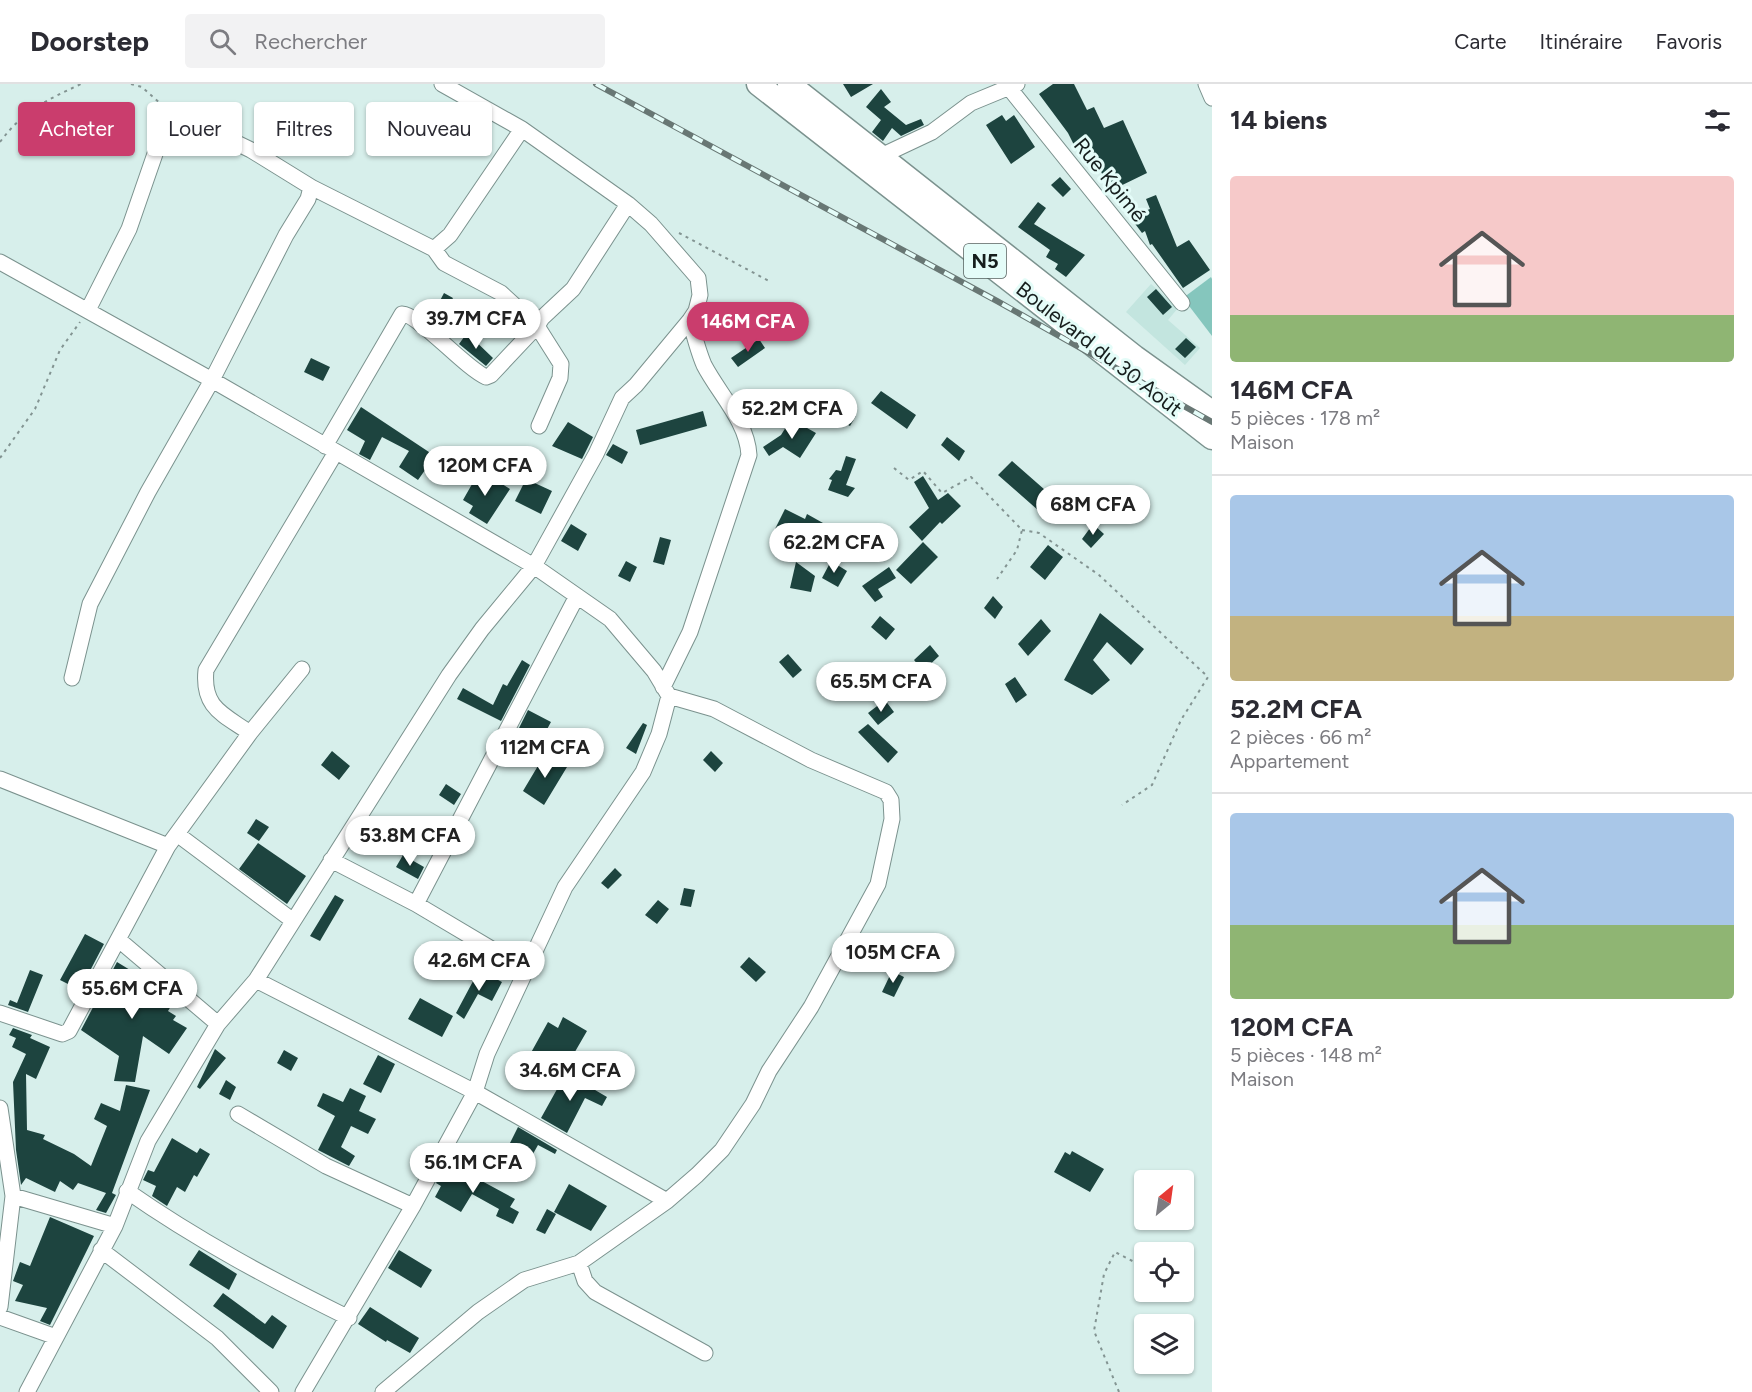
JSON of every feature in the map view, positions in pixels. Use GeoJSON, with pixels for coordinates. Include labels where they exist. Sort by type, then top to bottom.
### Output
{"type":"FeatureCollection","features":[{"type":"Feature","properties":{"kind":"highway","name":"Boulevard du 30 Août"},"geometry":{"type":"LineString","coordinates":[[758,84],[1212,438]]}},
{"type":"Feature","properties":{"kind":"highway","name":"Boulevard du 30 Août"},"geometry":{"type":"LineString","coordinates":[[789,84],[1135,357],[1212,412]]}},
{"type":"Feature","properties":{"kind":"street"},"geometry":{"type":"LineString","coordinates":[[27,1392],[115,1226],[148,1141],[218,1024],[256,980],[449,675],[482,629],[534,567],[596,454],[622,398],[636,385],[696,311],[700,295],[699,278],[651,224],[628,204],[522,129],[442,84]]}},
{"type":"Feature","properties":{"kind":"street"},"geometry":{"type":"LineString","coordinates":[[1206,84],[1212,98]]}},
{"type":"Feature","properties":{"kind":"street"},"geometry":{"type":"LineString","coordinates":[[881,156],[932,132],[971,103],[1010,85]]}},
{"type":"Feature","properties":{"kind":"street","name":"Rue Kpimé"},"geometry":{"type":"LineString","coordinates":[[1010,85],[1182,303]]}},
{"type":"Feature","properties":{"kind":"street"},"geometry":{"type":"LineString","coordinates":[[434,249],[450,235],[522,129]]}},
{"type":"Feature","properties":{"kind":"street"},"geometry":{"type":"LineString","coordinates":[[242,146],[311,187],[434,249],[444,263],[501,293],[537,326],[561,364],[560,378],[539,426]]}},
{"type":"Feature","properties":{"kind":"street"},"geometry":{"type":"LineString","coordinates":[[88,310],[129,229],[154,156]]}},
{"type":"Feature","properties":{"kind":"street"},"geometry":{"type":"LineString","coordinates":[[72,678],[90,604],[148,492],[212,380],[311,187]]}},
{"type":"Feature","properties":{"kind":"street"},"geometry":{"type":"LineString","coordinates":[[250,733],[212,706],[204,688],[206,670],[331,449],[402,314],[408,314],[415,319],[454,354],[486,377],[492,375],[573,289],[628,204]]}},
{"type":"Feature","properties":{"kind":"street"},"geometry":{"type":"LineString","coordinates":[[2,266],[88,310],[212,380],[534,567],[610,619],[666,691],[714,709],[812,760],[886,792],[891,800],[892,819],[878,884],[811,1007],[769,1071],[753,1104],[722,1150],[667,1200],[579,1263],[524,1280],[478,1312],[405,1376],[383,1392]]}},
{"type":"Feature","properties":{"kind":"street"},"geometry":{"type":"LineString","coordinates":[[303,1392],[349,1318],[475,1092],[487,1054],[565,887],[643,772],[659,734],[666,691],[690,632],[749,455],[748,441],[719,385],[704,365],[690,320]]}},
{"type":"Feature","properties":{"kind":"street"},"geometry":{"type":"LineString","coordinates":[[416,904],[577,596]]}},
{"type":"Feature","properties":{"kind":"street"},"geometry":{"type":"LineString","coordinates":[[0,1013],[62,1034],[69,1031],[173,840],[250,733],[302,669]]}},
{"type":"Feature","properties":{"kind":"street"},"geometry":{"type":"LineString","coordinates":[[0,779],[173,840],[292,920]]}},
{"type":"Feature","properties":{"kind":"street"},"geometry":{"type":"LineString","coordinates":[[331,860],[416,904],[527,970]]}},
{"type":"Feature","properties":{"kind":"street"},"geometry":{"type":"LineString","coordinates":[[118,940],[218,1024]]}},
{"type":"Feature","properties":{"kind":"street"},"geometry":{"type":"LineString","coordinates":[[256,980],[475,1092],[667,1200]]}},
{"type":"Feature","properties":{"kind":"street"},"geometry":{"type":"LineString","coordinates":[[0,1108],[13,1196],[0,1307]]}},
{"type":"Feature","properties":{"kind":"street"},"geometry":{"type":"LineString","coordinates":[[238,1114],[326,1166],[413,1206]]}},
{"type":"Feature","properties":{"kind":"street"},"geometry":{"type":"LineString","coordinates":[[127,1191],[174,1224],[259,1274],[349,1318]]}},
{"type":"Feature","properties":{"kind":"street"},"geometry":{"type":"LineString","coordinates":[[13,1196],[115,1226]]}},
{"type":"Feature","properties":{"kind":"street"},"geometry":{"type":"LineString","coordinates":[[101,1250],[217,1338],[271,1392]]}},
{"type":"Feature","properties":{"kind":"street"},"geometry":{"type":"LineString","coordinates":[[579,1263],[585,1281],[595,1292],[705,1353]]}},
{"type":"Feature","properties":{"kind":"street"},"geometry":{"type":"LineString","coordinates":[[0,1317],[56,1337]]}},
{"type":"Feature","properties":{"kind":"street"},"geometry":{"type":"LineString","coordinates":[[404,1392],[405,1376]]}},
{"type":"Feature","properties":{"kind":"path"},"geometry":{"type":"LineString","coordinates":[[0,142],[15,122],[35,105],[81,84]]}},
{"type":"Feature","properties":{"kind":"path"},"geometry":{"type":"LineString","coordinates":[[131,84],[142,87],[160,102]]}},
{"type":"Feature","properties":{"kind":"path"},"geometry":{"type":"LineString","coordinates":[[651,224],[666,226],[769,281]]}},
{"type":"Feature","properties":{"kind":"path"},"geometry":{"type":"LineString","coordinates":[[0,458],[21,432],[35,409],[60,350],[88,310]]}},
{"type":"Feature","properties":{"kind":"path"},"geometry":{"type":"LineString","coordinates":[[894,468],[909,480],[923,471],[942,493],[971,477],[1022,530],[1040,533],[1099,576],[1208,677],[1181,720],[1152,785],[1122,806]]}},
{"type":"Feature","properties":{"kind":"path"},"geometry":{"type":"LineString","coordinates":[[997,579],[1017,550],[1022,530]]}},
{"type":"Feature","properties":{"kind":"path"},"geometry":{"type":"LineString","coordinates":[[1119,1392],[1094,1331],[1104,1274],[1115,1252],[1134,1262]]}},
{"type":"Feature","properties":{"kind":"shaded area"},"geometry":{"type":"Polygon","coordinates":[[[1211,277],[1212,279],[1212,336],[1183,298],[1211,277]]]}},
{"type":"Feature","properties":{"kind":"shaded area"},"geometry":{"type":"Polygon","coordinates":[[[1151,284],[1178,308],[1168,320],[1200,348],[1185,365],[1126,312],[1151,284]]]}},
{"type":"Feature","properties":{"kind":"building"},"geometry":{"type":"Polygon","coordinates":[[[843,84],[873,84],[851,97],[843,84]]]}},
{"type":"Feature","properties":{"kind":"building"},"geometry":{"type":"Polygon","coordinates":[[[1053,84],[1074,84],[1087,110],[1094,107],[1104,128],[1123,120],[1147,173],[1110,191],[1091,150],[1079,155],[1068,133],[1039,94],[1053,84]]]}},
{"type":"Feature","properties":{"kind":"building"},"geometry":{"type":"Polygon","coordinates":[[[881,89],[891,102],[884,107],[906,125],[921,119],[924,125],[901,136],[892,128],[883,141],[872,132],[881,120],[866,107],[881,89]]]}},
{"type":"Feature","properties":{"kind":"building"},"geometry":{"type":"Polygon","coordinates":[[[1002,115],[1006,121],[1014,115],[1035,147],[1011,164],[986,125],[1002,115]]]}},
{"type":"Feature","properties":{"kind":"building"},"geometry":{"type":"Polygon","coordinates":[[[1060,177],[1071,189],[1063,197],[1051,185],[1060,177]]]}},
{"type":"Feature","properties":{"kind":"building"},"geometry":{"type":"Polygon","coordinates":[[[1156,195],[1177,247],[1189,240],[1210,270],[1183,288],[1152,244],[1150,245],[1145,231],[1142,233],[1130,217],[1150,209],[1146,199],[1156,195]]]}},
{"type":"Feature","properties":{"kind":"building"},"geometry":{"type":"Polygon","coordinates":[[[1038,202],[1046,208],[1034,224],[1085,255],[1066,277],[1055,269],[1058,264],[1046,257],[1050,250],[1018,227],[1038,202]]]}},
{"type":"Feature","properties":{"kind":"building"},"geometry":{"type":"Polygon","coordinates":[[[1156,289],[1172,307],[1163,315],[1147,297],[1156,289]]]}},
{"type":"Feature","properties":{"kind":"building"},"geometry":{"type":"Polygon","coordinates":[[[444,293],[453,298],[442,319],[433,314],[444,293]]]}},
{"type":"Feature","properties":{"kind":"building"},"geometry":{"type":"Polygon","coordinates":[[[467,333],[493,358],[486,366],[459,344],[467,333]]]}},
{"type":"Feature","properties":{"kind":"building"},"geometry":{"type":"Polygon","coordinates":[[[1186,338],[1196,347],[1185,358],[1175,349],[1186,338]]]}},
{"type":"Feature","properties":{"kind":"building"},"geometry":{"type":"Polygon","coordinates":[[[759,339],[765,348],[738,367],[731,358],[759,339]]]}},
{"type":"Feature","properties":{"kind":"building"},"geometry":{"type":"Polygon","coordinates":[[[311,358],[330,367],[323,381],[304,372],[311,358]]]}},
{"type":"Feature","properties":{"kind":"building"},"geometry":{"type":"Polygon","coordinates":[[[881,391],[916,415],[907,429],[871,403],[881,391]]]}},
{"type":"Feature","properties":{"kind":"building"},"geometry":{"type":"Polygon","coordinates":[[[802,392],[806,403],[786,411],[782,400],[802,392]]]}},
{"type":"Feature","properties":{"kind":"building"},"geometry":{"type":"Polygon","coordinates":[[[835,405],[856,416],[850,426],[830,415],[835,405]]]}},
{"type":"Feature","properties":{"kind":"building"},"geometry":{"type":"Polygon","coordinates":[[[361,407],[435,456],[418,480],[399,467],[409,451],[382,437],[370,460],[359,454],[365,441],[347,430],[361,407]]]}},
{"type":"Feature","properties":{"kind":"building"},"geometry":{"type":"Polygon","coordinates":[[[703,411],[707,426],[640,445],[636,430],[703,411]]]}},
{"type":"Feature","properties":{"kind":"building"},"geometry":{"type":"Polygon","coordinates":[[[791,419],[816,433],[800,458],[783,447],[769,456],[763,447],[781,435],[791,419]]]}},
{"type":"Feature","properties":{"kind":"building"},"geometry":{"type":"Polygon","coordinates":[[[568,422],[593,437],[582,459],[552,446],[568,422]]]}},
{"type":"Feature","properties":{"kind":"building"},"geometry":{"type":"Polygon","coordinates":[[[947,437],[965,451],[959,461],[941,445],[947,437]]]}},
{"type":"Feature","properties":{"kind":"building"},"geometry":{"type":"Polygon","coordinates":[[[613,444],[628,452],[622,464],[606,455],[613,444]]]}},
{"type":"Feature","properties":{"kind":"building"},"geometry":{"type":"Polygon","coordinates":[[[846,456],[856,459],[846,485],[855,488],[848,497],[828,490],[832,480],[829,479],[836,470],[841,471],[846,456]]]}},
{"type":"Feature","properties":{"kind":"building"},"geometry":{"type":"Polygon","coordinates":[[[1012,461],[1053,497],[1039,511],[998,475],[1012,461]]]}},
{"type":"Feature","properties":{"kind":"building"},"geometry":{"type":"Polygon","coordinates":[[[480,470],[510,489],[487,524],[469,513],[473,506],[463,500],[480,470]]]}},
{"type":"Feature","properties":{"kind":"building"},"geometry":{"type":"Polygon","coordinates":[[[923,476],[938,500],[948,493],[961,506],[942,524],[940,522],[922,541],[909,527],[929,508],[914,482],[923,476]]]}},
{"type":"Feature","properties":{"kind":"building"},"geometry":{"type":"Polygon","coordinates":[[[526,479],[552,491],[541,514],[515,501],[526,479]]]}},
{"type":"Feature","properties":{"kind":"building"},"geometry":{"type":"Polygon","coordinates":[[[785,509],[805,519],[807,514],[823,523],[816,537],[828,546],[821,555],[775,529],[785,509]]]}},
{"type":"Feature","properties":{"kind":"building"},"geometry":{"type":"Polygon","coordinates":[[[571,524],[587,534],[578,551],[561,541],[571,524]]]}},
{"type":"Feature","properties":{"kind":"building"},"geometry":{"type":"Polygon","coordinates":[[[1093,524],[1104,534],[1091,548],[1082,539],[1093,524]]]}},
{"type":"Feature","properties":{"kind":"building"},"geometry":{"type":"Polygon","coordinates":[[[660,537],[671,540],[664,565],[653,562],[660,537]]]}},
{"type":"Feature","properties":{"kind":"building"},"geometry":{"type":"Polygon","coordinates":[[[923,542],[938,557],[911,584],[896,570],[923,542]]]}},
{"type":"Feature","properties":{"kind":"building"},"geometry":{"type":"Polygon","coordinates":[[[1048,545],[1063,557],[1045,580],[1030,567],[1048,545]]]}},
{"type":"Feature","properties":{"kind":"building"},"geometry":{"type":"Polygon","coordinates":[[[626,561],[637,567],[630,582],[618,576],[626,561]]]}},
{"type":"Feature","properties":{"kind":"building"},"geometry":{"type":"Polygon","coordinates":[[[831,561],[847,571],[838,587],[822,578],[831,561]]]}},
{"type":"Feature","properties":{"kind":"building"},"geometry":{"type":"Polygon","coordinates":[[[796,562],[815,576],[811,592],[790,588],[796,562]]]}},
{"type":"Feature","properties":{"kind":"building"},"geometry":{"type":"Polygon","coordinates":[[[889,567],[896,578],[878,589],[883,597],[875,602],[862,586],[889,567]]]}},
{"type":"Feature","properties":{"kind":"building"},"geometry":{"type":"Polygon","coordinates":[[[993,596],[1003,607],[995,619],[984,608],[993,596]]]}},
{"type":"Feature","properties":{"kind":"building"},"geometry":{"type":"Polygon","coordinates":[[[1100,613],[1144,649],[1131,665],[1107,642],[1093,660],[1110,680],[1092,695],[1064,680],[1100,613]]]}},
{"type":"Feature","properties":{"kind":"building"},"geometry":{"type":"Polygon","coordinates":[[[880,616],[895,629],[886,640],[871,627],[880,616]]]}},
{"type":"Feature","properties":{"kind":"building"},"geometry":{"type":"Polygon","coordinates":[[[1041,619],[1051,631],[1028,656],[1018,644],[1041,619]]]}},
{"type":"Feature","properties":{"kind":"building"},"geometry":{"type":"Polygon","coordinates":[[[930,645],[939,656],[923,671],[914,660],[930,645]]]}},
{"type":"Feature","properties":{"kind":"building"},"geometry":{"type":"Polygon","coordinates":[[[788,654],[802,670],[793,678],[779,662],[788,654]]]}},
{"type":"Feature","properties":{"kind":"building"},"geometry":{"type":"Polygon","coordinates":[[[522,660],[530,665],[501,721],[457,699],[463,688],[493,705],[503,684],[507,686],[522,660]]]}},
{"type":"Feature","properties":{"kind":"building"},"geometry":{"type":"Polygon","coordinates":[[[1015,677],[1027,695],[1016,703],[1005,684],[1015,677]]]}},
{"type":"Feature","properties":{"kind":"building"},"geometry":{"type":"Polygon","coordinates":[[[885,700],[894,712],[878,725],[868,713],[885,700]]]}},
{"type":"Feature","properties":{"kind":"building"},"geometry":{"type":"Polygon","coordinates":[[[528,710],[551,722],[539,744],[518,730],[528,710]]]}},
{"type":"Feature","properties":{"kind":"building"},"geometry":{"type":"Polygon","coordinates":[[[643,723],[647,725],[636,754],[626,748],[643,723]]]}},
{"type":"Feature","properties":{"kind":"building"},"geometry":{"type":"Polygon","coordinates":[[[868,724],[898,752],[888,763],[858,732],[868,724]]]}},
{"type":"Feature","properties":{"kind":"building"},"geometry":{"type":"Polygon","coordinates":[[[332,751],[350,766],[339,780],[321,765],[332,751]]]}},
{"type":"Feature","properties":{"kind":"building"},"geometry":{"type":"Polygon","coordinates":[[[711,751],[723,763],[715,772],[703,760],[711,751]]]}},
{"type":"Feature","properties":{"kind":"building"},"geometry":{"type":"Polygon","coordinates":[[[545,754],[567,767],[544,805],[523,791],[545,754]]]}},
{"type":"Feature","properties":{"kind":"building"},"geometry":{"type":"Polygon","coordinates":[[[446,784],[461,794],[454,805],[439,795],[446,784]]]}},
{"type":"Feature","properties":{"kind":"building"},"geometry":{"type":"Polygon","coordinates":[[[256,819],[269,827],[259,841],[247,833],[256,819]]]}},
{"type":"Feature","properties":{"kind":"building"},"geometry":{"type":"Polygon","coordinates":[[[258,843],[306,876],[287,904],[239,869],[258,843]]]}},
{"type":"Feature","properties":{"kind":"building"},"geometry":{"type":"Polygon","coordinates":[[[403,855],[424,867],[418,879],[396,867],[403,855]]]}},
{"type":"Feature","properties":{"kind":"building"},"geometry":{"type":"Polygon","coordinates":[[[615,868],[622,875],[608,889],[601,883],[615,868]]]}},
{"type":"Feature","properties":{"kind":"building"},"geometry":{"type":"Polygon","coordinates":[[[684,888],[695,890],[691,907],[680,905],[684,888]]]}},
{"type":"Feature","properties":{"kind":"building"},"geometry":{"type":"Polygon","coordinates":[[[335,895],[344,900],[320,941],[310,936],[335,895]]]}},
{"type":"Feature","properties":{"kind":"building"},"geometry":{"type":"Polygon","coordinates":[[[658,900],[669,909],[657,924],[645,915],[658,900]]]}},
{"type":"Feature","properties":{"kind":"building"},"geometry":{"type":"Polygon","coordinates":[[[85,934],[104,944],[80,990],[60,980],[85,934]]]}},
{"type":"Feature","properties":{"kind":"building"},"geometry":{"type":"Polygon","coordinates":[[[749,957],[766,972],[756,982],[740,967],[749,957]]]}},
{"type":"Feature","properties":{"kind":"building"},"geometry":{"type":"Polygon","coordinates":[[[117,962],[135,973],[137,970],[155,983],[152,988],[174,1001],[168,1011],[176,1016],[173,1020],[187,1028],[169,1054],[143,1036],[135,1082],[114,1081],[119,1056],[81,1030],[117,962]]]}},
{"type":"Feature","properties":{"kind":"building"},"geometry":{"type":"Polygon","coordinates":[[[30,970],[43,975],[28,1012],[8,1005],[10,1000],[17,1003],[30,970]]]}},
{"type":"Feature","properties":{"kind":"building"},"geometry":{"type":"Polygon","coordinates":[[[479,970],[502,982],[492,1001],[478,994],[464,1019],[456,1013],[479,970]]]}},
{"type":"Feature","properties":{"kind":"building"},"geometry":{"type":"Polygon","coordinates":[[[892,971],[904,977],[894,997],[882,992],[892,971]]]}},
{"type":"Feature","properties":{"kind":"building"},"geometry":{"type":"Polygon","coordinates":[[[420,998],[453,1016],[442,1037],[408,1019],[420,998]]]}},
{"type":"Feature","properties":{"kind":"building"},"geometry":{"type":"Polygon","coordinates":[[[563,1017],[587,1031],[565,1069],[542,1056],[537,1065],[528,1058],[548,1022],[558,1028],[563,1017]]]}},
{"type":"Feature","properties":{"kind":"building"},"geometry":{"type":"Polygon","coordinates":[[[13,1028],[32,1035],[30,1038],[50,1047],[36,1079],[26,1074],[27,1130],[45,1135],[43,1139],[74,1154],[91,1166],[107,1126],[94,1119],[101,1103],[120,1111],[126,1085],[150,1090],[112,1193],[116,1195],[106,1213],[96,1210],[106,1193],[78,1183],[73,1190],[60,1181],[55,1192],[26,1178],[21,1185],[16,1150],[13,1082],[26,1054],[12,1047],[16,1038],[9,1035],[13,1028]]]}},
{"type":"Feature","properties":{"kind":"building"},"geometry":{"type":"Polygon","coordinates":[[[215,1049],[226,1058],[200,1089],[197,1087],[215,1049]]]}},
{"type":"Feature","properties":{"kind":"building"},"geometry":{"type":"Polygon","coordinates":[[[284,1050],[298,1058],[291,1071],[277,1063],[284,1050]]]}},
{"type":"Feature","properties":{"kind":"building"},"geometry":{"type":"Polygon","coordinates":[[[378,1055],[395,1064],[381,1093],[363,1084],[378,1055]]]}},
{"type":"Feature","properties":{"kind":"building"},"geometry":{"type":"Polygon","coordinates":[[[566,1073],[607,1097],[602,1106],[585,1098],[567,1133],[541,1118],[566,1073]]]}},
{"type":"Feature","properties":{"kind":"building"},"geometry":{"type":"Polygon","coordinates":[[[226,1080],[236,1087],[230,1100],[219,1094],[226,1080]]]}},
{"type":"Feature","properties":{"kind":"building"},"geometry":{"type":"Polygon","coordinates":[[[350,1088],[366,1096],[359,1111],[376,1119],[368,1134],[351,1126],[341,1147],[355,1156],[349,1166],[318,1150],[335,1116],[317,1106],[323,1093],[343,1102],[350,1088]]]}},
{"type":"Feature","properties":{"kind":"building"},"geometry":{"type":"Polygon","coordinates":[[[518,1127],[557,1150],[555,1154],[538,1145],[529,1161],[507,1149],[518,1127]]]}},
{"type":"Feature","properties":{"kind":"building"},"geometry":{"type":"Polygon","coordinates":[[[172,1138],[197,1153],[200,1148],[210,1154],[197,1177],[194,1175],[185,1192],[177,1187],[167,1206],[152,1196],[156,1186],[143,1180],[148,1170],[154,1172],[172,1138]]]}},
{"type":"Feature","properties":{"kind":"building"},"geometry":{"type":"Polygon","coordinates":[[[1072,1151],[1104,1169],[1090,1192],[1054,1172],[1065,1152],[1070,1155],[1072,1151]]]}},
{"type":"Feature","properties":{"kind":"building"},"geometry":{"type":"Polygon","coordinates":[[[448,1163],[459,1169],[457,1173],[477,1185],[480,1180],[515,1199],[510,1207],[519,1212],[513,1224],[496,1216],[499,1209],[472,1194],[461,1212],[435,1197],[441,1186],[436,1183],[448,1163]]]}},
{"type":"Feature","properties":{"kind":"building"},"geometry":{"type":"Polygon","coordinates":[[[569,1184],[607,1206],[591,1231],[554,1212],[569,1184]]]}},
{"type":"Feature","properties":{"kind":"building"},"geometry":{"type":"Polygon","coordinates":[[[547,1209],[556,1214],[545,1234],[536,1230],[547,1209]]]}},
{"type":"Feature","properties":{"kind":"building"},"geometry":{"type":"Polygon","coordinates":[[[50,1217],[94,1236],[50,1325],[40,1321],[47,1308],[15,1301],[23,1285],[13,1281],[20,1262],[30,1266],[50,1217]]]}},
{"type":"Feature","properties":{"kind":"building"},"geometry":{"type":"Polygon","coordinates":[[[199,1250],[237,1274],[229,1290],[189,1265],[199,1250]]]}},
{"type":"Feature","properties":{"kind":"building"},"geometry":{"type":"Polygon","coordinates":[[[399,1250],[432,1270],[421,1288],[388,1268],[399,1250]]]}},
{"type":"Feature","properties":{"kind":"building"},"geometry":{"type":"Polygon","coordinates":[[[223,1293],[265,1324],[272,1315],[287,1326],[273,1349],[213,1306],[223,1293]]]}},
{"type":"Feature","properties":{"kind":"building"},"geometry":{"type":"Polygon","coordinates":[[[370,1307],[419,1338],[410,1353],[387,1340],[386,1342],[358,1324],[370,1307]]]}},
{"type":"Feature","properties":{"kind":"railway"},"geometry":{"type":"LineString","coordinates":[[596,84],[997,301],[1212,422]]}}]}
